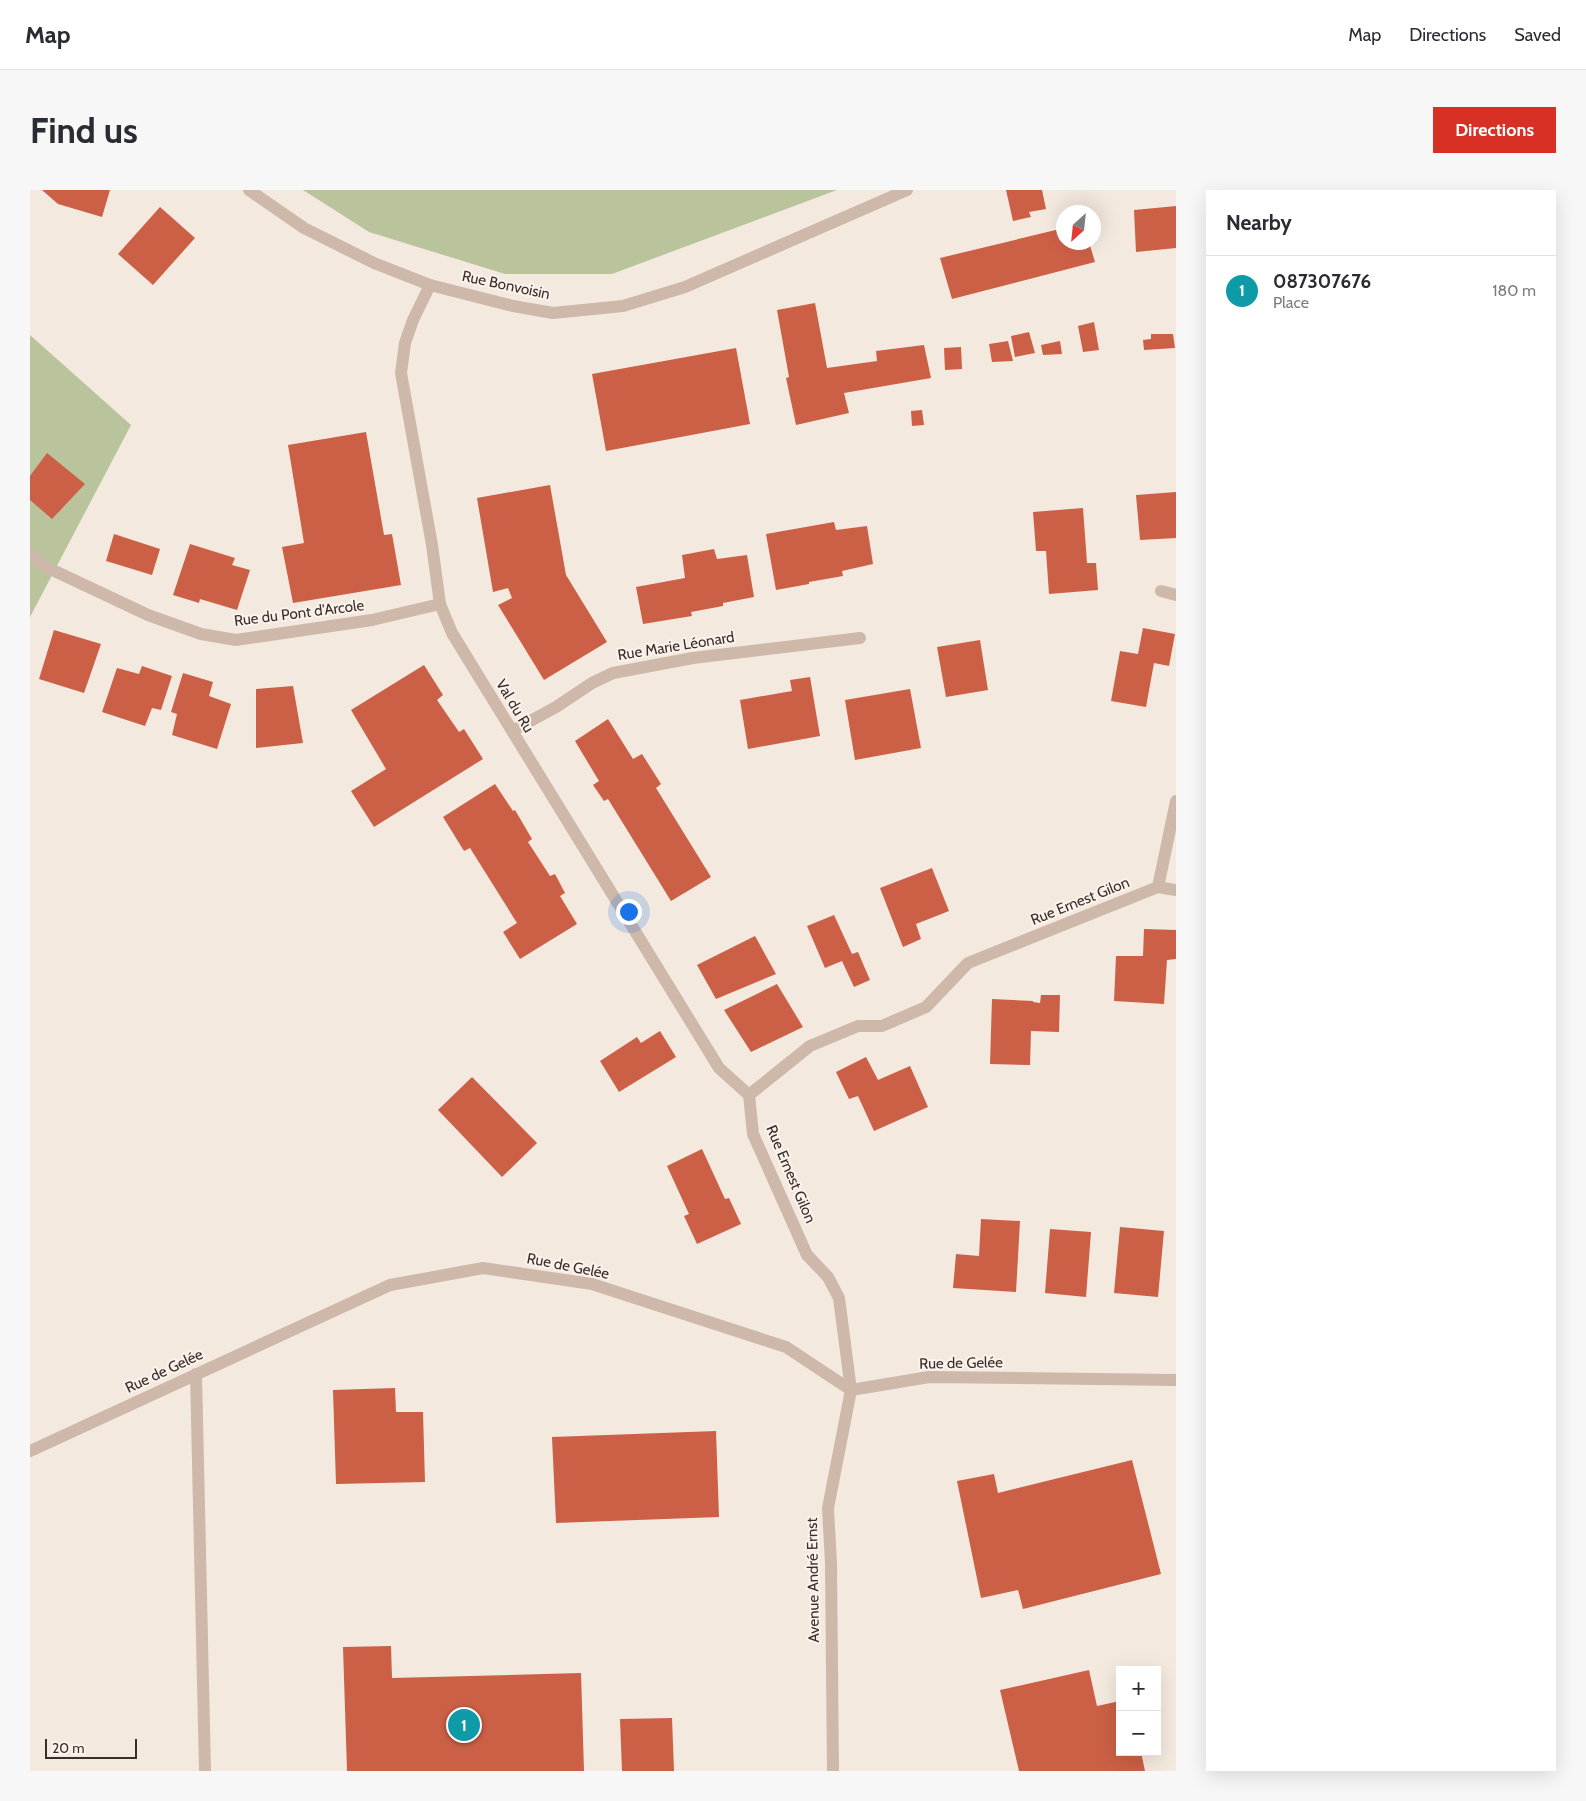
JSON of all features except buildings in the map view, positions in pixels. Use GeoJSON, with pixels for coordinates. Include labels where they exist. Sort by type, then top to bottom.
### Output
{"type":"FeatureCollection","features":[{"type":"Feature","properties":{"kind":"street","name":"Rue Bonvoisin"},"geometry":{"type":"LineString","coordinates":[[249,190],[304,228],[374,263],[430,284],[513,306],[553,312],[623,306],[685,286],[907,190]]}},
{"type":"Feature","properties":{"kind":"street","name":"Val du Ru"},"geometry":{"type":"LineString","coordinates":[[430,284],[413,320],[405,343],[401,373],[432,545],[440,604],[452,633],[719,1068],[749,1095]]}},
{"type":"Feature","properties":{"kind":"street","name":"Rue du Pont d'Arcole"},"geometry":{"type":"LineString","coordinates":[[30,554],[44,566],[148,615],[201,634],[236,640],[372,620],[440,604]]}},
{"type":"Feature","properties":{"kind":"street"},"geometry":{"type":"LineString","coordinates":[[1161,591],[1176,595]]}},
{"type":"Feature","properties":{"kind":"street","name":"Rue Marie Léonard"},"geometry":{"type":"LineString","coordinates":[[512,732],[556,707],[592,683],[613,673],[693,658],[860,638]]}},
{"type":"Feature","properties":{"kind":"street"},"geometry":{"type":"LineString","coordinates":[[1176,801],[1158,887],[1176,890]]}},
{"type":"Feature","properties":{"kind":"street","name":"Rue Ernest Gilon"},"geometry":{"type":"LineString","coordinates":[[851,1390],[839,1298],[828,1277],[807,1255],[753,1134],[749,1095],[810,1046],[858,1026],[882,1026],[926,1007],[968,963],[1158,887]]}},
{"type":"Feature","properties":{"kind":"street","name":"Rue de Gelée"},"geometry":{"type":"LineString","coordinates":[[30,1451],[390,1285],[484,1268],[592,1284],[786,1347],[851,1390],[929,1377],[1176,1380]]}},
{"type":"Feature","properties":{"kind":"street"},"geometry":{"type":"LineString","coordinates":[[196,1374],[205,1771]]}},
{"type":"Feature","properties":{"kind":"street","name":"Avenue André Ernst"},"geometry":{"type":"LineString","coordinates":[[833,1771],[828,1508],[851,1390]]}},
{"type":"Feature","properties":{"kind":"green space"},"geometry":{"type":"Polygon","coordinates":[[[303,190],[837,190],[612,274],[505,274],[369,232],[303,190]]]}},
{"type":"Feature","properties":{"kind":"green space"},"geometry":{"type":"Polygon","coordinates":[[[30,335],[131,425],[30,617],[30,335]]]}},
{"type":"Feature","properties":{"kind":"place","name":"087307676"},"geometry":{"type":"Point","coordinates":[464,1725]}}]}
